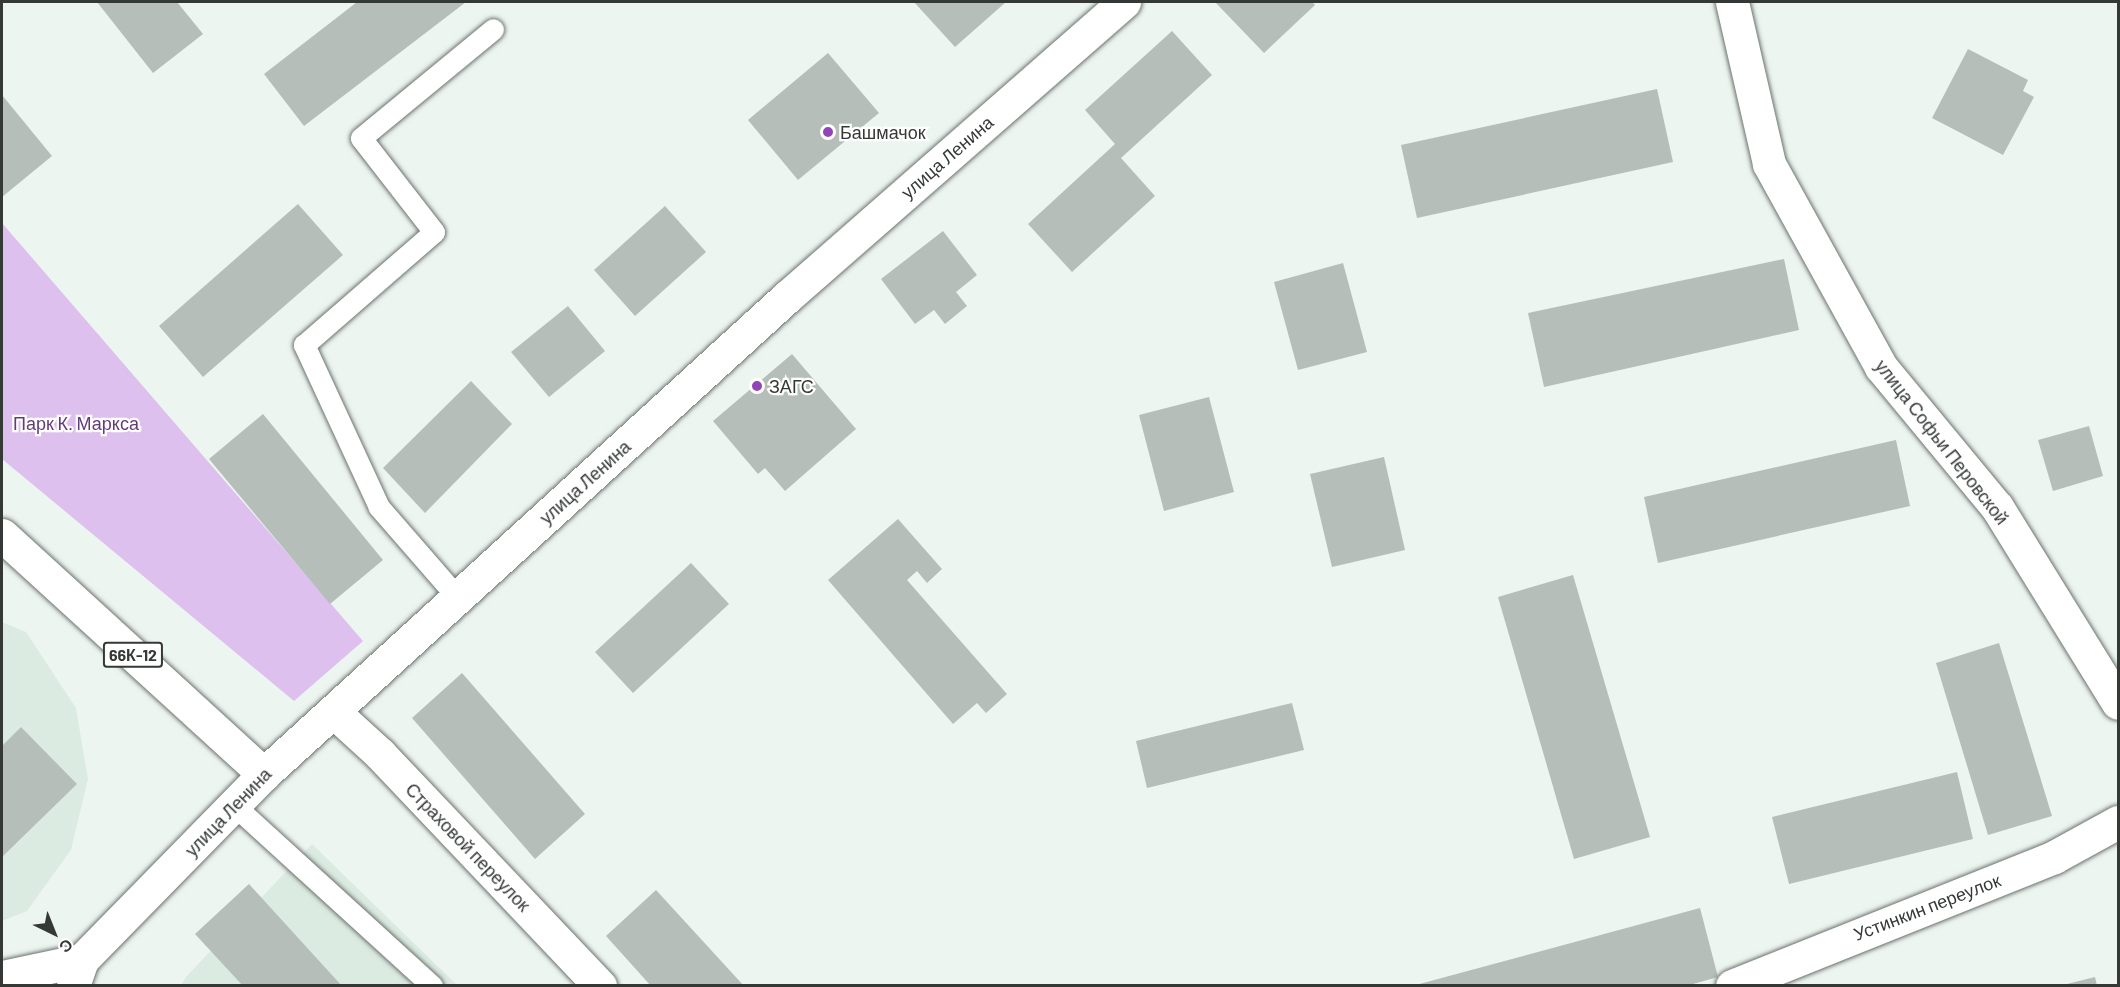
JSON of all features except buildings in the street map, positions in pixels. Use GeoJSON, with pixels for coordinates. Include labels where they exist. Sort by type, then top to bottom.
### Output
{"type":"FeatureCollection","features":[{"type":"Feature","properties":{"kind":"street","name":"улица Ленина"},"geometry":{"type":"LineString","coordinates":[[77,973],[264,774],[787,297],[1124,2]]}},
{"type":"Feature","properties":{"kind":"street","name":"улица Софьи Перовской"},"geometry":{"type":"LineString","coordinates":[[1732,2],[1769,164],[1881,367],[1997,507],[2118,703]]}},
{"type":"Feature","properties":{"kind":"street","name":"66К-12"},"geometry":{"type":"LineString","coordinates":[[2,535],[264,774]]}},
{"type":"Feature","properties":{"kind":"street","name":"Страховой переулок"},"geometry":{"type":"LineString","coordinates":[[334,711],[380,754],[600,986]]}},
{"type":"Feature","properties":{"kind":"street","name":"Устинкин переулок"},"geometry":{"type":"LineString","coordinates":[[1732,986],[2054,857],[2118,822]]}},
{"type":"Feature","properties":{"kind":"street"},"geometry":{"type":"LineString","coordinates":[[2,977],[77,973]]}},
{"type":"Feature","properties":{"kind":"lane"},"geometry":{"type":"LineString","coordinates":[[458,598],[379,507],[304,345],[434,232],[361,138],[494,29]]}},
{"type":"Feature","properties":{"kind":"lane"},"geometry":{"type":"LineString","coordinates":[[235,806],[432,986]]}},
{"type":"Feature","properties":{"kind":"shaded area"},"geometry":{"type":"Polygon","coordinates":[[[2,622],[26,632],[76,708],[88,779],[71,850],[27,911],[2,921],[2,622]]]}},
{"type":"Feature","properties":{"kind":"shaded area"},"geometry":{"type":"Polygon","coordinates":[[[312,844],[457,985],[181,986],[185,978],[312,844]]]}},
{"type":"Feature","properties":{"kind":"green space","name":"Парк К. Маркса"},"geometry":{"type":"Polygon","coordinates":[[[2,223],[363,641],[294,701],[2,459],[2,223]]]}},
{"type":"Feature","properties":{"kind":"place","name":"Башмачок"},"geometry":{"type":"Point","coordinates":[828,132]}},
{"type":"Feature","properties":{"kind":"place","name":"ЗАГС"},"geometry":{"type":"Point","coordinates":[757,386]}}]}
